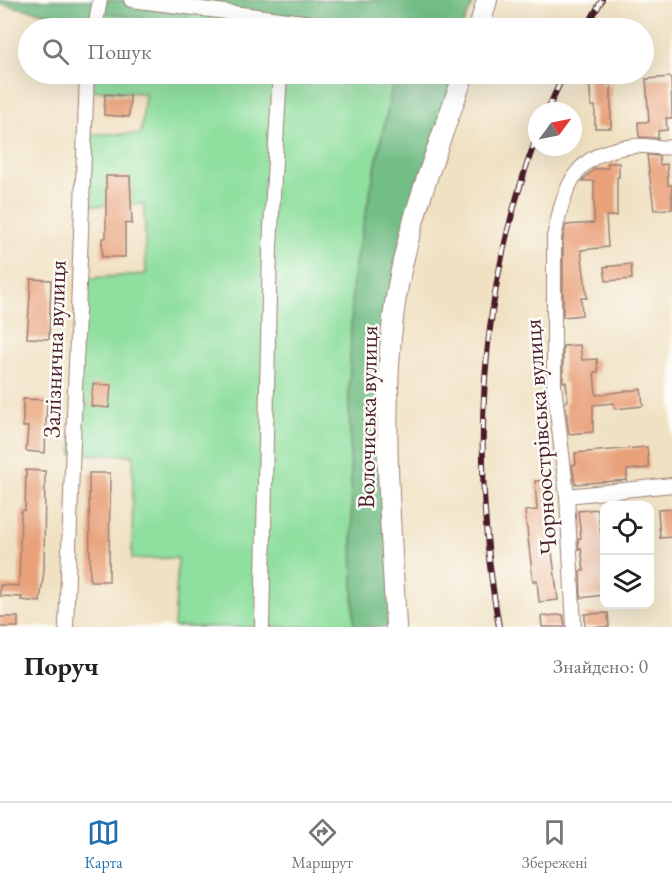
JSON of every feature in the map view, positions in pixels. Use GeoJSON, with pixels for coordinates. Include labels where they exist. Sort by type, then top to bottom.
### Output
{"type":"FeatureCollection","features":[{"type":"Feature","properties":{"kind":"main road"},"geometry":{"type":"LineString","coordinates":[[482,18],[487,0]]}},
{"type":"Feature","properties":{"kind":"main road","name":"Волочиська вулиця"},"geometry":{"type":"LineString","coordinates":[[396,627],[387,466],[389,369],[393,316],[416,220],[461,84]]}},
{"type":"Feature","properties":{"kind":"street"},"geometry":{"type":"LineString","coordinates":[[97,18],[100,0]]}},
{"type":"Feature","properties":{"kind":"street"},"geometry":{"type":"LineString","coordinates":[[131,0],[246,18]]}},
{"type":"Feature","properties":{"kind":"street","name":"Залізнична вулиця"},"geometry":{"type":"LineString","coordinates":[[66,627],[87,84]]}},
{"type":"Feature","properties":{"kind":"street"},"geometry":{"type":"LineString","coordinates":[[262,627],[270,246],[279,84]]}},
{"type":"Feature","properties":{"kind":"street","name":"Чорноострівська вулиця"},"geometry":{"type":"LineString","coordinates":[[574,627],[567,496],[553,354],[554,237],[558,215],[573,176],[594,156],[621,147],[672,147]]}},
{"type":"Feature","properties":{"kind":"street"},"geometry":{"type":"LineString","coordinates":[[567,496],[672,485]]}},
{"type":"Feature","properties":{"kind":"green space"},"geometry":{"type":"Polygon","coordinates":[[[0,0],[475,0],[466,18],[270,18],[188,8],[187,18],[142,18],[98,12],[97,18],[71,18],[0,4],[0,0]]]}},
{"type":"Feature","properties":{"kind":"green space"},"geometry":{"type":"Polygon","coordinates":[[[100,0],[261,18],[97,18],[100,0]]]}},
{"type":"Feature","properties":{"kind":"green space"},"geometry":{"type":"Polygon","coordinates":[[[86,84],[393,84],[353,274],[349,391],[354,627],[174,627],[178,558],[132,559],[133,455],[72,454],[79,279],[146,274],[144,204],[82,206],[85,134],[141,134],[145,93],[86,90],[86,84]]]}},
{"type":"Feature","properties":{"kind":"green space"},"geometry":{"type":"Polygon","coordinates":[[[393,84],[461,84],[393,316],[396,627],[354,627],[349,391],[353,274],[393,84]]]}},
{"type":"Feature","properties":{"kind":"building"},"geometry":{"type":"Polygon","coordinates":[[[671,77],[672,118],[666,118],[667,130],[658,131],[658,138],[639,137],[638,122],[649,122],[646,84],[654,84],[654,78],[671,77]]]}},
{"type":"Feature","properties":{"kind":"building"},"geometry":{"type":"Polygon","coordinates":[[[590,84],[611,84],[611,128],[595,128],[595,106],[591,106],[590,84]]]}},
{"type":"Feature","properties":{"kind":"building"},"geometry":{"type":"Polygon","coordinates":[[[105,94],[130,96],[129,117],[104,115],[105,94]]]}},
{"type":"Feature","properties":{"kind":"building"},"geometry":{"type":"Polygon","coordinates":[[[647,155],[659,156],[660,165],[667,164],[668,185],[672,185],[672,209],[654,210],[647,155]]]}},
{"type":"Feature","properties":{"kind":"building"},"geometry":{"type":"Polygon","coordinates":[[[608,163],[619,163],[619,177],[617,177],[617,216],[606,216],[608,247],[581,250],[587,298],[581,298],[582,315],[563,317],[563,238],[566,225],[594,223],[594,181],[582,181],[594,169],[608,168],[608,163]]]}},
{"type":"Feature","properties":{"kind":"building"},"geometry":{"type":"Polygon","coordinates":[[[106,176],[130,176],[132,224],[125,223],[125,257],[102,257],[102,238],[106,238],[106,176]]]}},
{"type":"Feature","properties":{"kind":"building"},"geometry":{"type":"Polygon","coordinates":[[[631,264],[632,279],[606,281],[604,267],[631,264]]]}},
{"type":"Feature","properties":{"kind":"building"},"geometry":{"type":"Polygon","coordinates":[[[31,279],[51,280],[49,339],[27,338],[31,279]]]}},
{"type":"Feature","properties":{"kind":"building"},"geometry":{"type":"Polygon","coordinates":[[[580,345],[582,360],[597,359],[598,372],[594,372],[596,395],[641,389],[643,406],[615,409],[614,403],[593,405],[593,432],[569,434],[565,402],[568,401],[566,382],[563,382],[563,346],[580,345]]]}},
{"type":"Feature","properties":{"kind":"building"},"geometry":{"type":"Polygon","coordinates":[[[93,384],[111,385],[109,408],[91,406],[93,384]]]}},
{"type":"Feature","properties":{"kind":"building"},"geometry":{"type":"Polygon","coordinates":[[[23,399],[47,400],[45,453],[26,451],[28,427],[23,427],[23,399]]]}},
{"type":"Feature","properties":{"kind":"building"},"geometry":{"type":"Polygon","coordinates":[[[647,447],[649,468],[627,470],[627,480],[575,484],[572,465],[576,464],[575,453],[647,447]]]}},
{"type":"Feature","properties":{"kind":"building"},"geometry":{"type":"Polygon","coordinates":[[[26,470],[45,471],[44,570],[40,602],[21,600],[22,597],[0,596],[0,585],[19,586],[21,511],[25,510],[26,470]]]}},
{"type":"Feature","properties":{"kind":"building"},"geometry":{"type":"Polygon","coordinates":[[[89,473],[110,473],[109,581],[90,581],[89,473]]]}},
{"type":"Feature","properties":{"kind":"building"},"geometry":{"type":"Polygon","coordinates":[[[552,480],[553,503],[546,503],[558,600],[539,602],[537,580],[533,581],[525,511],[537,510],[535,481],[552,480]]]}},
{"type":"Feature","properties":{"kind":"building"},"geometry":{"type":"Polygon","coordinates":[[[598,509],[600,595],[581,598],[580,571],[584,571],[578,539],[581,538],[578,511],[598,509]]]}},
{"type":"Feature","properties":{"kind":"building"},"geometry":{"type":"Polygon","coordinates":[[[672,509],[672,537],[660,538],[658,510],[672,509]]]}},
{"type":"Feature","properties":{"kind":"building"},"geometry":{"type":"Polygon","coordinates":[[[608,613],[609,627],[585,627],[585,614],[608,613]]]}},
{"type":"Feature","properties":{"kind":"building"},"geometry":{"type":"Polygon","coordinates":[[[563,615],[565,627],[542,627],[541,616],[563,615]]]}},
{"type":"Feature","properties":{"kind":"building"},"geometry":{"type":"Polygon","coordinates":[[[0,617],[18,617],[18,627],[0,627],[0,617]]]}},
{"type":"Feature","properties":{"kind":"railway"},"geometry":{"type":"LineString","coordinates":[[592,18],[602,0]]}},
{"type":"Feature","properties":{"kind":"railway"},"geometry":{"type":"LineString","coordinates":[[551,102],[559,84]]}},
{"type":"Feature","properties":{"kind":"railway"},"geometry":{"type":"LineString","coordinates":[[499,627],[484,503],[485,378],[491,317],[502,256],[517,195],[530,156]]}}]}
